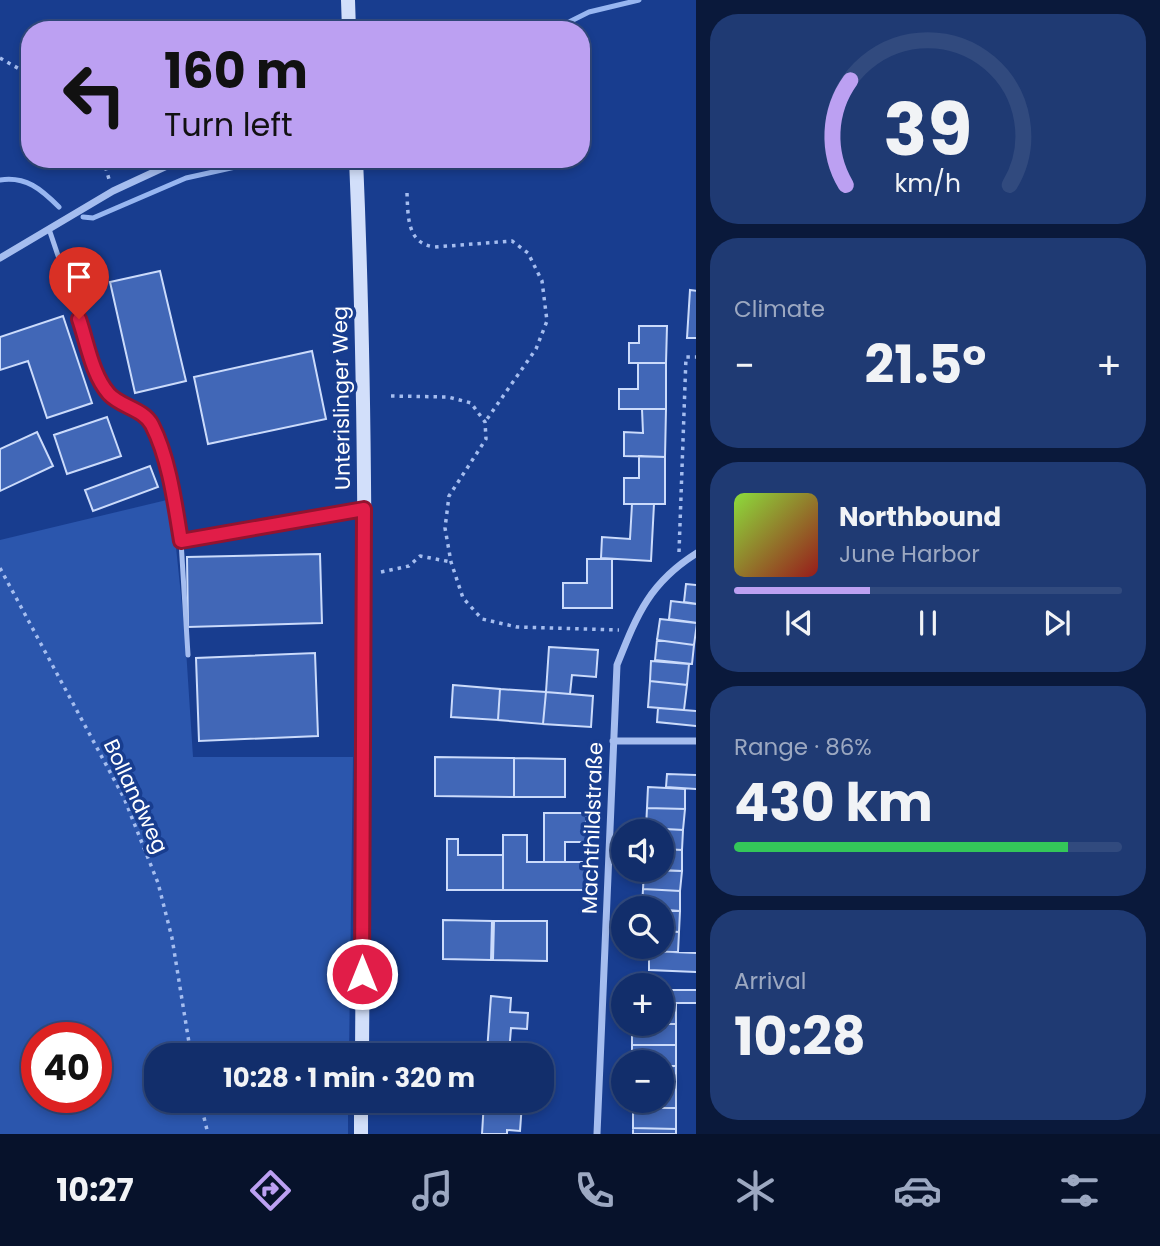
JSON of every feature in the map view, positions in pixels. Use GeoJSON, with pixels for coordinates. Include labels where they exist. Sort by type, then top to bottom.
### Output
{"type":"FeatureCollection","features":[{"type":"Feature","properties":{"kind":"street"},"geometry":{"type":"LineString","coordinates":[[348,0],[349,21]]}},
{"type":"Feature","properties":{"kind":"street"},"geometry":{"type":"LineString","coordinates":[[0,258],[113,191],[163,168]]}},
{"type":"Feature","properties":{"kind":"street","name":"Unterislinger Weg"},"geometry":{"type":"LineString","coordinates":[[356,168],[365,575],[362,1043]]}},
{"type":"Feature","properties":{"kind":"street","name":"Machthildstraße"},"geometry":{"type":"LineString","coordinates":[[597,1134],[617,665],[640,609],[664,577],[696,553]]}},
{"type":"Feature","properties":{"kind":"street"},"geometry":{"type":"LineString","coordinates":[[613,741],[696,741]]}},
{"type":"Feature","properties":{"kind":"street"},"geometry":{"type":"LineString","coordinates":[[361,1113],[361,1134]]}},
{"type":"Feature","properties":{"kind":"lane"},"geometry":{"type":"LineString","coordinates":[[49,229],[100,380],[110,394],[152,423],[174,493],[181,541],[188,655]]}},
{"type":"Feature","properties":{"kind":"lane"},"geometry":{"type":"LineString","coordinates":[[181,541],[364,509]]}},
{"type":"Feature","properties":{"kind":"path"},"geometry":{"type":"LineString","coordinates":[[0,58],[21,70]]}},
{"type":"Feature","properties":{"kind":"path"},"geometry":{"type":"LineString","coordinates":[[106,168],[113,191]]}},
{"type":"Feature","properties":{"kind":"path"},"geometry":{"type":"LineString","coordinates":[[407,193],[408,216],[415,238],[424,246],[512,241],[528,253],[542,281],[547,321],[536,349],[485,422]]}},
{"type":"Feature","properties":{"kind":"path"},"geometry":{"type":"LineString","coordinates":[[678,564],[687,357],[696,358]]}},
{"type":"Feature","properties":{"kind":"path"},"geometry":{"type":"LineString","coordinates":[[391,396],[448,397],[471,403],[485,422],[486,439],[449,496],[445,528],[451,562],[463,598],[482,619],[517,627],[631,630]]}},
{"type":"Feature","properties":{"kind":"path"},"geometry":{"type":"LineString","coordinates":[[365,575],[409,566],[421,556],[451,562]]}},
{"type":"Feature","properties":{"kind":"path","name":"Bollandweg"},"geometry":{"type":"LineString","coordinates":[[0,568],[124,798],[153,871],[172,938],[189,1043]]}},
{"type":"Feature","properties":{"kind":"path"},"geometry":{"type":"LineString","coordinates":[[203,1113],[208,1134]]}},
{"type":"Feature","properties":{"kind":"shaded area"},"geometry":{"type":"Polygon","coordinates":[[[171,499],[185,634],[193,757],[353,757],[349,1043],[144,1043],[144,1113],[348,1113],[348,1134],[0,1134],[0,540],[171,499]]]}},
{"type":"Feature","properties":{"kind":"building"},"geometry":{"type":"Polygon","coordinates":[[[160,271],[186,381],[135,393],[110,282],[160,271]]]}},
{"type":"Feature","properties":{"kind":"building"},"geometry":{"type":"Polygon","coordinates":[[[690,290],[696,291],[696,338],[687,338],[690,290]]]}},
{"type":"Feature","properties":{"kind":"building"},"geometry":{"type":"Polygon","coordinates":[[[63,316],[92,403],[47,418],[28,361],[0,370],[0,337],[63,316]]]}},
{"type":"Feature","properties":{"kind":"building"},"geometry":{"type":"Polygon","coordinates":[[[639,326],[667,326],[666,363],[629,363],[629,343],[639,343],[639,326]]]}},
{"type":"Feature","properties":{"kind":"building"},"geometry":{"type":"Polygon","coordinates":[[[312,351],[326,419],[208,444],[194,377],[312,351]]]}},
{"type":"Feature","properties":{"kind":"building"},"geometry":{"type":"Polygon","coordinates":[[[638,363],[666,363],[666,409],[619,409],[619,389],[638,389],[638,363]]]}},
{"type":"Feature","properties":{"kind":"building"},"geometry":{"type":"Polygon","coordinates":[[[642,409],[666,409],[665,457],[624,456],[624,432],[643,433],[642,409]]]}},
{"type":"Feature","properties":{"kind":"building"},"geometry":{"type":"Polygon","coordinates":[[[107,417],[121,456],[67,474],[54,435],[107,417]]]}},
{"type":"Feature","properties":{"kind":"building"},"geometry":{"type":"Polygon","coordinates":[[[37,432],[53,466],[0,491],[0,449],[37,432]]]}},
{"type":"Feature","properties":{"kind":"building"},"geometry":{"type":"Polygon","coordinates":[[[639,456],[665,457],[665,504],[624,504],[624,478],[639,478],[639,456]]]}},
{"type":"Feature","properties":{"kind":"building"},"geometry":{"type":"Polygon","coordinates":[[[150,466],[158,487],[93,511],[85,490],[150,466]]]}},
{"type":"Feature","properties":{"kind":"building"},"geometry":{"type":"Polygon","coordinates":[[[632,504],[654,504],[651,561],[601,558],[602,537],[630,539],[632,504]]]}},
{"type":"Feature","properties":{"kind":"building"},"geometry":{"type":"Polygon","coordinates":[[[320,554],[322,623],[188,627],[187,557],[320,554]]]}},
{"type":"Feature","properties":{"kind":"building"},"geometry":{"type":"Polygon","coordinates":[[[587,559],[612,559],[612,608],[563,608],[563,583],[587,583],[587,559]]]}},
{"type":"Feature","properties":{"kind":"building"},"geometry":{"type":"Polygon","coordinates":[[[686,584],[696,585],[696,604],[684,602],[686,584]]]}},
{"type":"Feature","properties":{"kind":"building"},"geometry":{"type":"Polygon","coordinates":[[[671,601],[696,604],[696,623],[669,619],[671,601]]]}},
{"type":"Feature","properties":{"kind":"building"},"geometry":{"type":"Polygon","coordinates":[[[660,619],[696,623],[694,645],[657,640],[660,619]]]}},
{"type":"Feature","properties":{"kind":"building"},"geometry":{"type":"Polygon","coordinates":[[[657,640],[694,645],[692,664],[655,660],[657,640]]]}},
{"type":"Feature","properties":{"kind":"building"},"geometry":{"type":"Polygon","coordinates":[[[549,647],[598,650],[596,677],[572,675],[570,694],[546,692],[549,647]]]}},
{"type":"Feature","properties":{"kind":"building"},"geometry":{"type":"Polygon","coordinates":[[[315,653],[318,736],[199,741],[196,658],[315,653]]]}},
{"type":"Feature","properties":{"kind":"building"},"geometry":{"type":"Polygon","coordinates":[[[651,661],[689,664],[687,685],[650,681],[651,661]]]}},
{"type":"Feature","properties":{"kind":"building"},"geometry":{"type":"Polygon","coordinates":[[[650,681],[687,685],[684,710],[648,707],[650,681]]]}},
{"type":"Feature","properties":{"kind":"building"},"geometry":{"type":"Polygon","coordinates":[[[453,685],[500,689],[498,720],[451,717],[453,685]]]}},
{"type":"Feature","properties":{"kind":"building"},"geometry":{"type":"Polygon","coordinates":[[[500,689],[546,692],[543,724],[498,720],[500,689]]]}},
{"type":"Feature","properties":{"kind":"building"},"geometry":{"type":"Polygon","coordinates":[[[546,692],[593,696],[591,727],[543,724],[546,692]]]}},
{"type":"Feature","properties":{"kind":"building"},"geometry":{"type":"Polygon","coordinates":[[[658,708],[696,711],[696,726],[657,722],[658,708]]]}},
{"type":"Feature","properties":{"kind":"building"},"geometry":{"type":"Polygon","coordinates":[[[435,757],[514,758],[514,797],[435,796],[435,757]]]}},
{"type":"Feature","properties":{"kind":"building"},"geometry":{"type":"Polygon","coordinates":[[[514,758],[565,759],[565,797],[514,797],[514,758]]]}},
{"type":"Feature","properties":{"kind":"building"},"geometry":{"type":"Polygon","coordinates":[[[667,774],[696,775],[696,789],[666,787],[667,774]]]}},
{"type":"Feature","properties":{"kind":"building"},"geometry":{"type":"Polygon","coordinates":[[[648,787],[685,789],[685,809],[647,808],[648,787]]]}},
{"type":"Feature","properties":{"kind":"building"},"geometry":{"type":"Polygon","coordinates":[[[647,808],[685,809],[683,830],[674,830],[674,819],[646,819],[647,808]]]}},
{"type":"Feature","properties":{"kind":"building"},"geometry":{"type":"Polygon","coordinates":[[[544,813],[586,813],[586,842],[565,842],[565,862],[544,862],[544,813]]]}},
{"type":"Feature","properties":{"kind":"building"},"geometry":{"type":"Polygon","coordinates":[[[674,830],[683,830],[682,850],[674,850],[674,830]]]}},
{"type":"Feature","properties":{"kind":"building"},"geometry":{"type":"Polygon","coordinates":[[[503,835],[527,835],[527,862],[586,862],[586,890],[503,890],[503,835]]]}},
{"type":"Feature","properties":{"kind":"building"},"geometry":{"type":"Polygon","coordinates":[[[447,839],[458,839],[458,855],[503,855],[503,890],[447,890],[447,839]]]}},
{"type":"Feature","properties":{"kind":"building"},"geometry":{"type":"Polygon","coordinates":[[[674,850],[682,850],[682,871],[674,871],[674,850]]]}},
{"type":"Feature","properties":{"kind":"building"},"geometry":{"type":"Polygon","coordinates":[[[674,871],[682,871],[680,891],[643,889],[643,882],[674,882],[674,871]]]}},
{"type":"Feature","properties":{"kind":"building"},"geometry":{"type":"Polygon","coordinates":[[[643,889],[680,891],[680,911],[674,911],[674,896],[643,896],[643,889]]]}},
{"type":"Feature","properties":{"kind":"building"},"geometry":{"type":"Polygon","coordinates":[[[674,911],[680,911],[679,932],[674,932],[674,911]]]}},
{"type":"Feature","properties":{"kind":"building"},"geometry":{"type":"Polygon","coordinates":[[[443,920],[492,921],[491,960],[443,959],[443,920]]]}},
{"type":"Feature","properties":{"kind":"building"},"geometry":{"type":"Polygon","coordinates":[[[494,921],[547,921],[547,961],[493,960],[494,921]]]}},
{"type":"Feature","properties":{"kind":"building"},"geometry":{"type":"Polygon","coordinates":[[[674,932],[679,932],[678,952],[674,952],[674,932]]]}},
{"type":"Feature","properties":{"kind":"building"},"geometry":{"type":"Polygon","coordinates":[[[674,952],[696,953],[696,972],[649,970],[649,959],[674,959],[674,952]]]}},
{"type":"Feature","properties":{"kind":"building"},"geometry":{"type":"Polygon","coordinates":[[[674,990],[696,990],[696,1003],[674,1003],[674,990]]]}},
{"type":"Feature","properties":{"kind":"building"},"geometry":{"type":"Polygon","coordinates":[[[491,996],[511,998],[510,1012],[528,1013],[527,1029],[511,1028],[510,1043],[488,1043],[491,996]]]}},
{"type":"Feature","properties":{"kind":"building"},"geometry":{"type":"Polygon","coordinates":[[[674,1003],[676,1003],[674,1024],[674,1003]]]}},
{"type":"Feature","properties":{"kind":"building"},"geometry":{"type":"Polygon","coordinates":[[[676,1024],[676,1045],[632,1045],[632,1036],[674,1036],[676,1024]]]}},
{"type":"Feature","properties":{"kind":"building"},"geometry":{"type":"Polygon","coordinates":[[[632,1045],[676,1045],[676,1066],[674,1050],[632,1050],[632,1045]]]}},
{"type":"Feature","properties":{"kind":"building"},"geometry":{"type":"Polygon","coordinates":[[[674,1066],[676,1066],[674,1087],[674,1066]]]}},
{"type":"Feature","properties":{"kind":"building"},"geometry":{"type":"Polygon","coordinates":[[[674,1087],[676,1087],[674,1108],[674,1087]]]}},
{"type":"Feature","properties":{"kind":"building"},"geometry":{"type":"Polygon","coordinates":[[[676,1108],[676,1129],[633,1128],[633,1113],[674,1113],[676,1108]]]}},
{"type":"Feature","properties":{"kind":"building"},"geometry":{"type":"Polygon","coordinates":[[[483,1113],[521,1113],[520,1131],[482,1134],[483,1113]]]}},
{"type":"Feature","properties":{"kind":"building"},"geometry":{"type":"Polygon","coordinates":[[[633,1128],[676,1129],[676,1134],[633,1134],[633,1128]]]}},
{"type":"Feature","properties":{"kind":"waterway"},"geometry":{"type":"LineString","coordinates":[[571,21],[589,12],[639,0]]}},
{"type":"Feature","properties":{"kind":"waterway"},"geometry":{"type":"LineString","coordinates":[[83,217],[93,218],[186,178],[231,168]]}},
{"type":"Feature","properties":{"kind":"waterway"},"geometry":{"type":"LineString","coordinates":[[0,180],[18,180],[32,185],[59,207]]}},
{"type":"Feature","properties":{"kind":"route"},"geometry":{"type":"LineString","coordinates":[[79,319],[100,380],[110,394],[152,423],[174,493],[181,541],[364,509],[362,974]]}}]}
